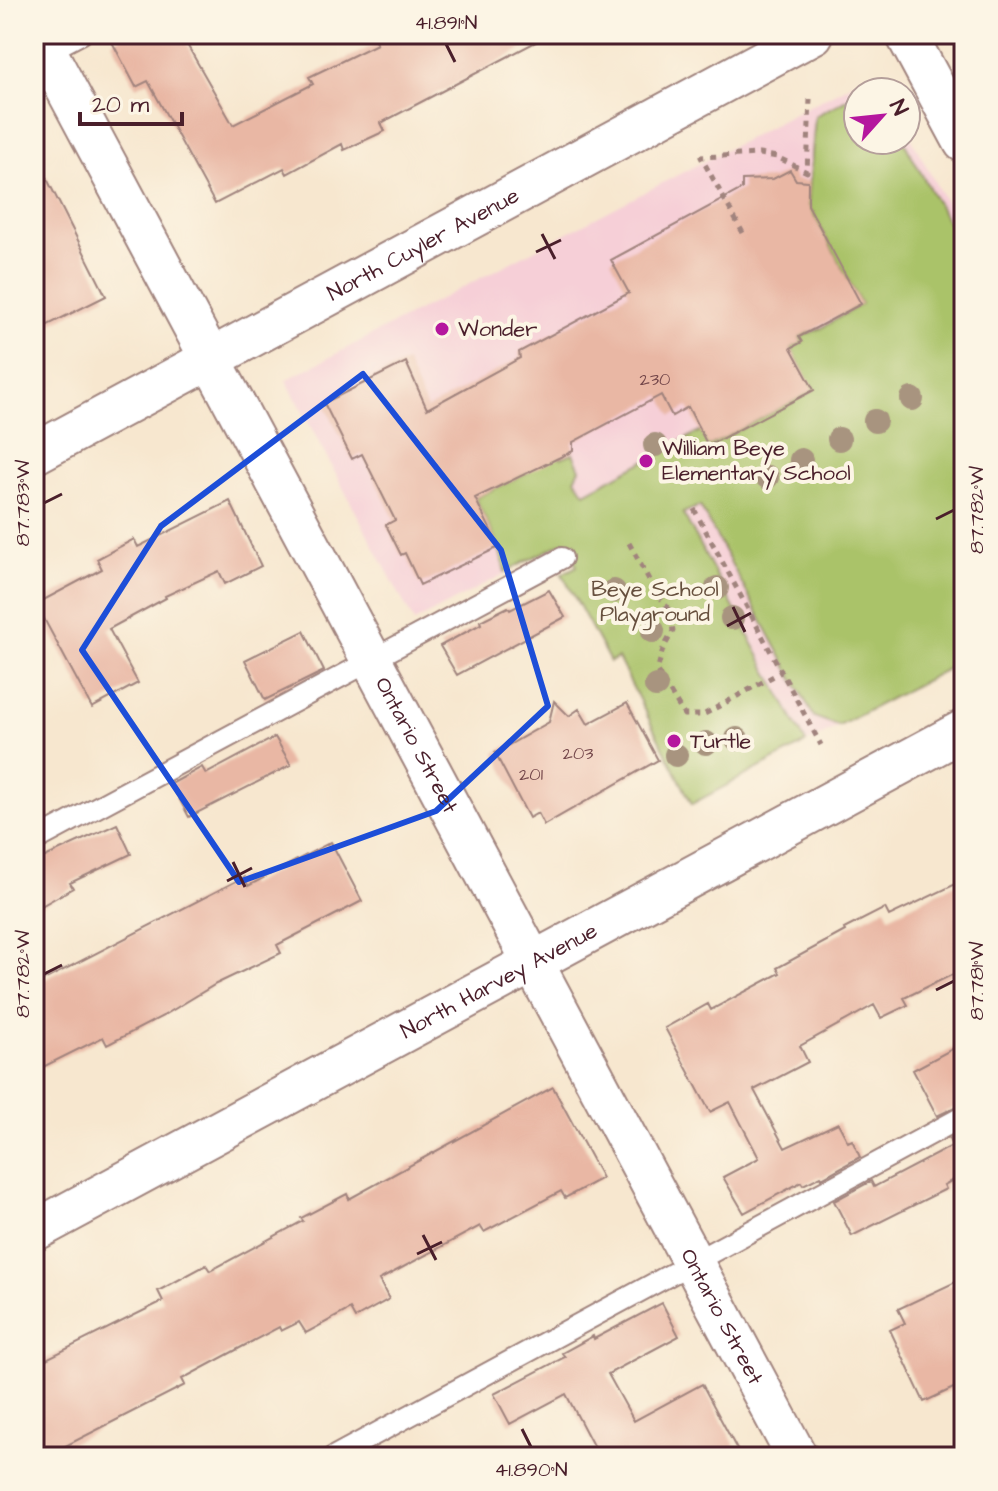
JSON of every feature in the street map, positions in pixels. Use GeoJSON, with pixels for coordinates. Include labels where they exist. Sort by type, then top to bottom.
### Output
{"type":"FeatureCollection","features":[{"type":"Feature","properties":{"kind":"street","name":"North Cuyler Avenue"},"geometry":{"type":"LineString","coordinates":[[34,454],[813,34]]}},
{"type":"Feature","properties":{"kind":"street"},"geometry":{"type":"LineString","coordinates":[[906,34],[964,142]]}},
{"type":"Feature","properties":{"kind":"street","name":"Ontario Street"},"geometry":{"type":"LineString","coordinates":[[39,49],[211,359],[797,1457]]}},
{"type":"Feature","properties":{"kind":"street","name":"North Harvey Avenue"},"geometry":{"type":"LineString","coordinates":[[34,1231],[964,730]]}},
{"type":"Feature","properties":{"kind":"lane"},"geometry":{"type":"LineString","coordinates":[[39,49],[81,34]]}},
{"type":"Feature","properties":{"kind":"lane"},"geometry":{"type":"LineString","coordinates":[[34,841],[562,558]]}},
{"type":"Feature","properties":{"kind":"lane"},"geometry":{"type":"LineString","coordinates":[[333,1457],[964,1116]]}},
{"type":"Feature","properties":{"kind":"path"},"geometry":{"type":"LineString","coordinates":[[743,233],[701,157],[759,154],[777,157],[807,172],[810,99]]}},
{"type":"Feature","properties":{"kind":"path"},"geometry":{"type":"LineString","coordinates":[[694,509],[821,745]]}},
{"type":"Feature","properties":{"kind":"path"},"geometry":{"type":"LineString","coordinates":[[629,543],[670,611],[673,631],[663,649],[657,671],[684,715],[703,715],[781,672]]}},
{"type":"Feature","properties":{"kind":"highlighted area"},"geometry":{"type":"Polygon","coordinates":[[[363,374],[501,550],[548,706],[436,811],[239,882],[82,650],[161,526],[363,374]]]}},
{"type":"Feature","properties":{"kind":"shaded area","name":"William Beye Elementary School"},"geometry":{"type":"Polygon","coordinates":[[[842,89],[842,156],[921,156],[964,237],[964,660],[692,804],[618,658],[610,662],[562,574],[577,566],[564,542],[414,622],[286,380],[842,89]]]}},
{"type":"Feature","properties":{"kind":"green space","name":"Beye School Playground"},"geometry":{"type":"Polygon","coordinates":[[[842,102],[842,156],[912,156],[964,252],[964,660],[839,726],[814,717],[700,506],[683,513],[806,743],[692,804],[618,658],[610,662],[562,574],[577,566],[564,542],[505,572],[499,547],[475,498],[529,472],[553,442],[561,458],[573,453],[580,469],[575,479],[585,493],[700,431],[709,446],[813,390],[791,348],[802,342],[799,337],[822,328],[861,304],[808,205],[815,116],[842,102]]]}},
{"type":"Feature","properties":{"kind":"building"},"geometry":{"type":"Polygon","coordinates":[[[126,34],[181,34],[233,125],[313,84],[309,77],[377,44],[372,34],[551,34],[381,123],[385,131],[344,150],[342,144],[287,174],[284,168],[215,204],[148,81],[136,87],[112,42],[126,34]]]}},
{"type":"Feature","properties":{"kind":"building"},"geometry":{"type":"Polygon","coordinates":[[[34,153],[106,296],[34,332],[34,153]]]}},
{"type":"Feature","properties":{"kind":"building","name":"William Beye Elementary School"},"geometry":{"type":"Polygon","coordinates":[[[790,170],[796,180],[808,181],[808,205],[861,304],[799,337],[802,342],[791,348],[814,390],[708,446],[688,407],[672,416],[661,395],[573,442],[573,451],[475,498],[499,547],[420,585],[405,553],[401,555],[386,525],[395,520],[362,454],[352,459],[324,403],[406,362],[427,409],[520,358],[519,352],[629,293],[611,260],[742,189],[742,180],[773,179],[790,170]]]}},
{"type":"Feature","properties":{"kind":"building"},"geometry":{"type":"Polygon","coordinates":[[[230,501],[261,566],[225,584],[219,571],[165,596],[109,629],[138,683],[92,708],[36,604],[102,569],[97,559],[134,539],[138,547],[230,501]]]}},
{"type":"Feature","properties":{"kind":"building"},"geometry":{"type":"Polygon","coordinates":[[[549,590],[565,617],[457,675],[440,646],[481,624],[480,621],[549,590]]]}},
{"type":"Feature","properties":{"kind":"building"},"geometry":{"type":"Polygon","coordinates":[[[304,631],[324,671],[265,700],[245,660],[304,631]]]}},
{"type":"Feature","properties":{"kind":"building"},"geometry":{"type":"Polygon","coordinates":[[[554,701],[569,716],[579,709],[588,724],[627,703],[658,760],[544,825],[538,813],[529,818],[495,753],[549,722],[554,701]]]}},
{"type":"Feature","properties":{"kind":"building"},"geometry":{"type":"Polygon","coordinates":[[[275,737],[291,765],[189,817],[171,784],[202,767],[206,774],[275,737]]]}},
{"type":"Feature","properties":{"kind":"building"},"geometry":{"type":"Polygon","coordinates":[[[117,824],[131,854],[70,883],[73,888],[34,910],[34,862],[117,824]]]}},
{"type":"Feature","properties":{"kind":"building"},"geometry":{"type":"Polygon","coordinates":[[[331,842],[362,901],[277,945],[281,953],[216,984],[163,1016],[107,1045],[103,1037],[43,1067],[34,1048],[34,985],[244,877],[248,886],[331,842]]]}},
{"type":"Feature","properties":{"kind":"building"},"geometry":{"type":"Polygon","coordinates":[[[964,880],[964,969],[904,998],[908,1005],[881,1018],[874,1005],[800,1046],[808,1062],[754,1090],[785,1148],[838,1123],[848,1142],[852,1140],[860,1157],[822,1178],[803,1185],[801,1182],[744,1213],[723,1177],[759,1158],[730,1102],[710,1112],[665,1028],[708,1004],[711,1010],[780,973],[777,968],[885,908],[889,916],[964,880]]]}},
{"type":"Feature","properties":{"kind":"building"},"geometry":{"type":"Polygon","coordinates":[[[954,1048],[964,1067],[964,1103],[937,1116],[913,1070],[954,1048]]]}},
{"type":"Feature","properties":{"kind":"building"},"geometry":{"type":"Polygon","coordinates":[[[553,1087],[602,1178],[565,1198],[561,1191],[484,1232],[480,1226],[379,1280],[389,1299],[355,1318],[350,1309],[306,1333],[299,1322],[281,1331],[279,1327],[182,1379],[185,1385],[44,1457],[34,1457],[34,1365],[163,1301],[158,1291],[206,1265],[210,1271],[303,1221],[301,1218],[347,1194],[349,1199],[553,1087]]]}},
{"type":"Feature","properties":{"kind":"building"},"geometry":{"type":"Polygon","coordinates":[[[964,1131],[964,1174],[944,1185],[946,1189],[852,1236],[834,1201],[871,1181],[874,1187],[952,1146],[949,1139],[964,1131]]]}},
{"type":"Feature","properties":{"kind":"building"},"geometry":{"type":"Polygon","coordinates":[[[964,1278],[964,1383],[924,1402],[890,1330],[905,1323],[898,1309],[964,1278]]]}},
{"type":"Feature","properties":{"kind":"building"},"geometry":{"type":"Polygon","coordinates":[[[662,1303],[679,1336],[608,1374],[634,1421],[702,1384],[741,1457],[599,1457],[566,1394],[510,1424],[494,1394],[565,1357],[562,1353],[593,1336],[594,1339],[662,1303]]]}},
{"type":"Feature","properties":{"kind":"place","name":"Wonder"},"geometry":{"type":"Point","coordinates":[442,329]}},
{"type":"Feature","properties":{"kind":"place","name":"William Beye Elementary School"},"geometry":{"type":"Point","coordinates":[646,461]}},
{"type":"Feature","properties":{"kind":"place","name":"Turtle"},"geometry":{"type":"Point","coordinates":[674,741]}}]}
